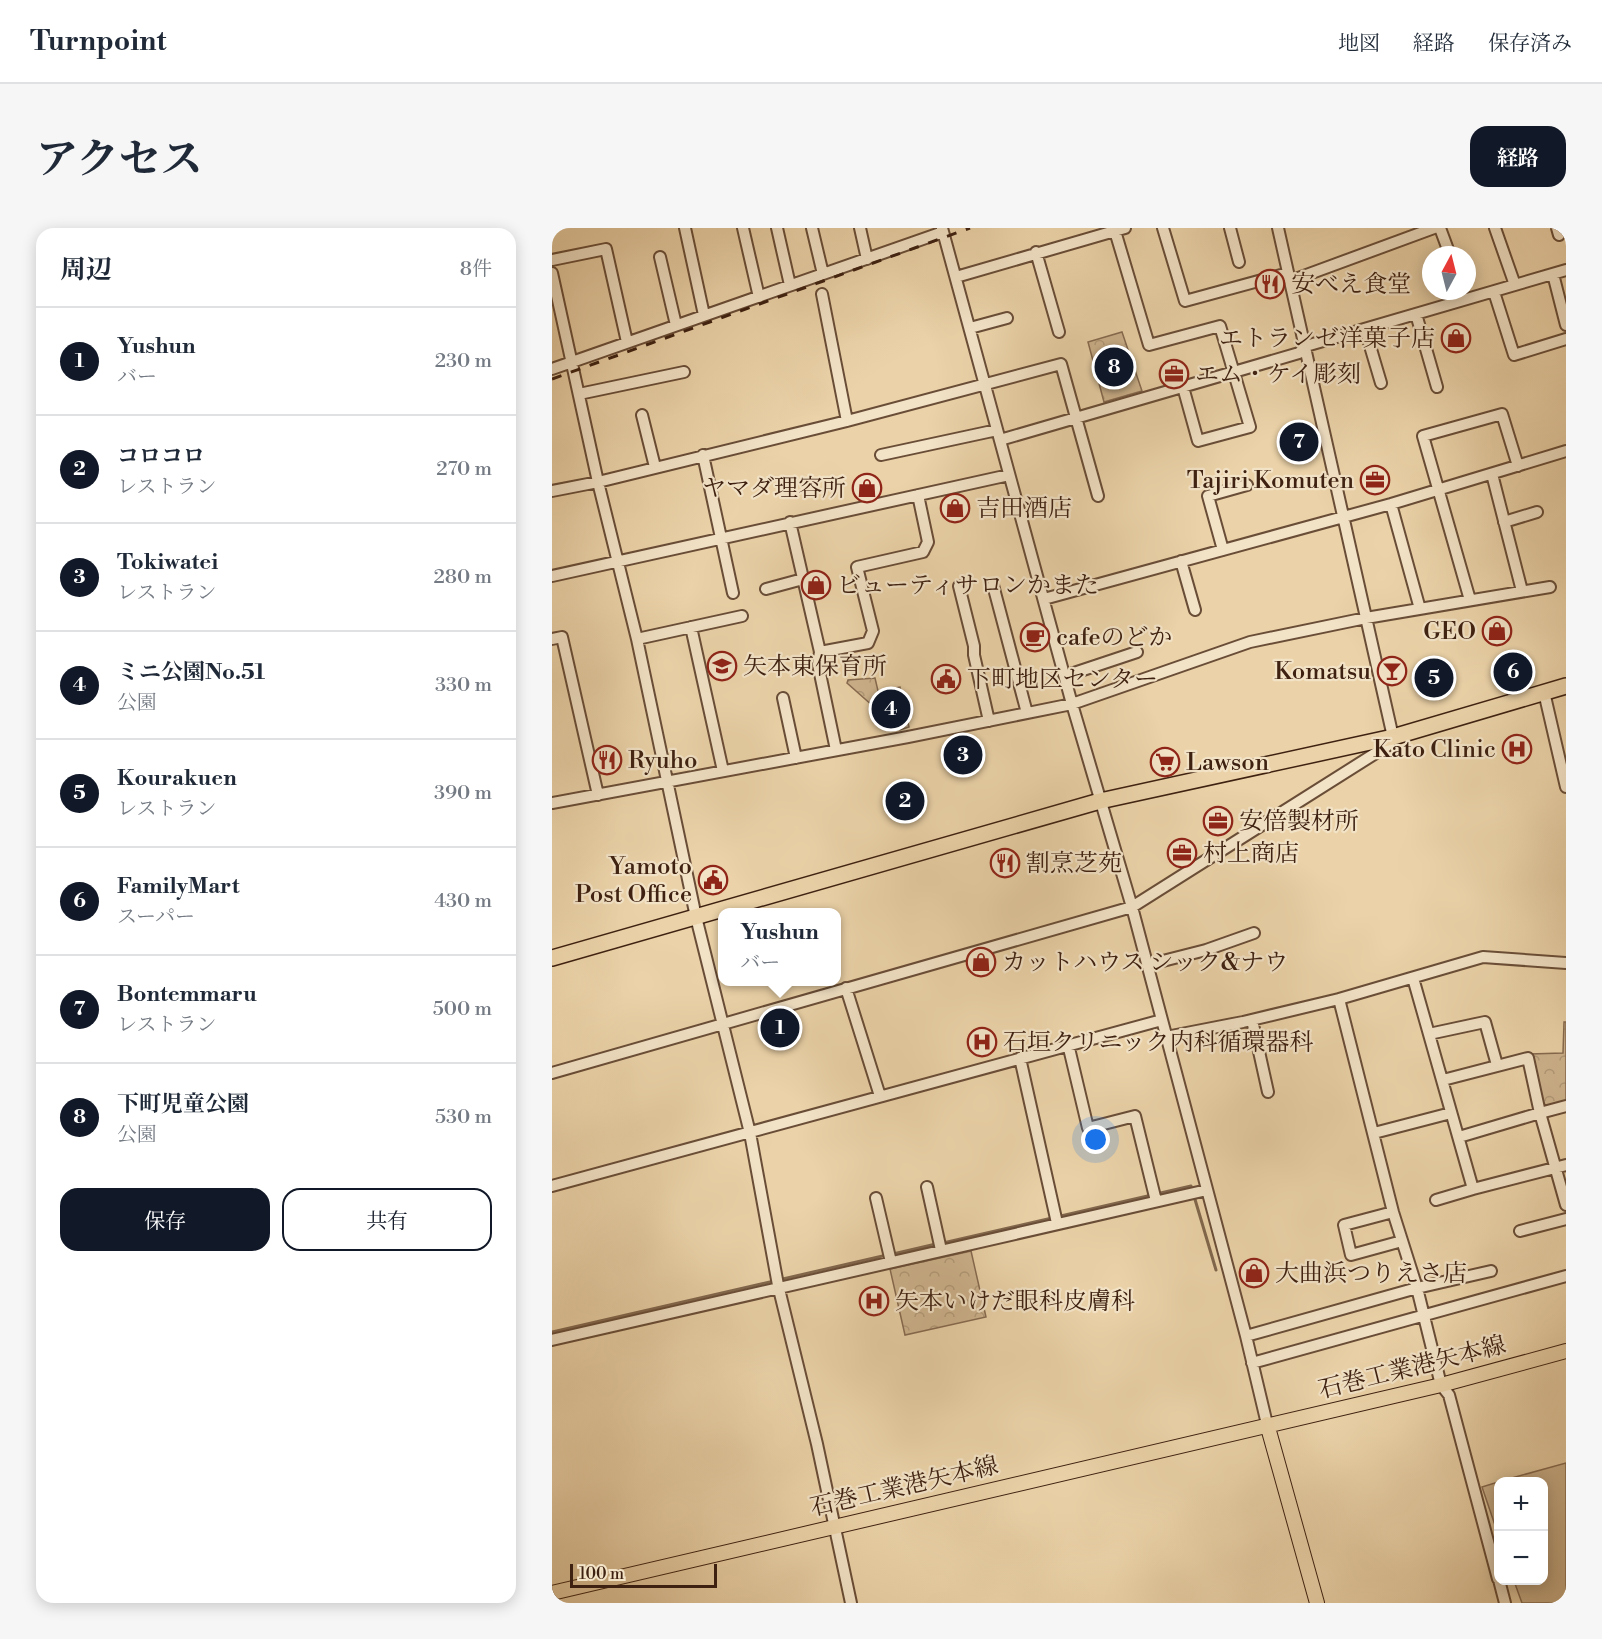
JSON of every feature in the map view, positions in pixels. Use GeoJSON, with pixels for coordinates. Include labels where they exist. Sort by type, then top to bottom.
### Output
{"type":"FeatureCollection","features":[{"type":"Feature","properties":{"kind":"highway"},"geometry":{"type":"LineString","coordinates":[[727,908],[1100,801],[1393,737],[1566,686]]}},
{"type":"Feature","properties":{"kind":"highway"},"geometry":{"type":"LineString","coordinates":[[552,958],[718,911]]}},
{"type":"Feature","properties":{"kind":"main road","name":"石巻工業港矢本線"},"geometry":{"type":"LineString","coordinates":[[552,1593],[1441,1385],[1566,1352]]}},
{"type":"Feature","properties":{"kind":"main road"},"geometry":{"type":"LineString","coordinates":[[1267,1424],[1317,1603]]}},
{"type":"Feature","properties":{"kind":"street"},"geometry":{"type":"LineString","coordinates":[[685,228],[704,315]]}},
{"type":"Feature","properties":{"kind":"street"},"geometry":{"type":"LineString","coordinates":[[743,228],[759,297]]}},
{"type":"Feature","properties":{"kind":"street"},"geometry":{"type":"LineString","coordinates":[[777,228],[790,285]]}},
{"type":"Feature","properties":{"kind":"street"},"geometry":{"type":"LineString","coordinates":[[812,228],[823,274]]}},
{"type":"Feature","properties":{"kind":"street"},"geometry":{"type":"LineString","coordinates":[[860,228],[867,259]]}},
{"type":"Feature","properties":{"kind":"street"},"geometry":{"type":"LineString","coordinates":[[1163,228],[1185,301],[1289,277],[1434,228]]}},
{"type":"Feature","properties":{"kind":"street"},"geometry":{"type":"LineString","coordinates":[[1230,228],[1239,262]]}},
{"type":"Feature","properties":{"kind":"street"},"geometry":{"type":"LineString","coordinates":[[552,1073],[1132,907],[1387,746],[1393,737],[1278,228]]}},
{"type":"Feature","properties":{"kind":"street"},"geometry":{"type":"LineString","coordinates":[[1440,228],[1447,246]]}},
{"type":"Feature","properties":{"kind":"street"},"geometry":{"type":"LineString","coordinates":[[1495,228],[1515,285]]}},
{"type":"Feature","properties":{"kind":"street"},"geometry":{"type":"LineString","coordinates":[[956,277],[1120,229],[1149,345],[1220,326],[1250,427],[1198,441],[1183,387]]}},
{"type":"Feature","properties":{"kind":"street"},"geometry":{"type":"LineString","coordinates":[[552,369],[867,259],[942,230],[1072,704],[1132,907],[1166,1037],[1198,1192],[1246,1336],[1267,1424]]}},
{"type":"Feature","properties":{"kind":"street"},"geometry":{"type":"LineString","coordinates":[[552,260],[606,249],[627,342]]}},
{"type":"Feature","properties":{"kind":"street"},"geometry":{"type":"LineString","coordinates":[[1036,252],[1059,332]]}},
{"type":"Feature","properties":{"kind":"street"},"geometry":{"type":"LineString","coordinates":[[660,257],[676,325]]}},
{"type":"Feature","properties":{"kind":"street"},"geometry":{"type":"LineString","coordinates":[[1476,294],[1494,292],[1566,270]]}},
{"type":"Feature","properties":{"kind":"street"},"geometry":{"type":"LineString","coordinates":[[1553,274],[1566,324]]}},
{"type":"Feature","properties":{"kind":"street"},"geometry":{"type":"LineString","coordinates":[[553,280],[668,781],[696,917],[750,1133],[778,1283],[851,1603]]}},
{"type":"Feature","properties":{"kind":"street"},"geometry":{"type":"LineString","coordinates":[[1494,292],[1514,355],[1566,339]]}},
{"type":"Feature","properties":{"kind":"street"},"geometry":{"type":"LineString","coordinates":[[822,294],[847,421]]}},
{"type":"Feature","properties":{"kind":"street"},"geometry":{"type":"LineString","coordinates":[[881,455],[998,435],[1076,417],[1299,353],[1306,346],[1416,314],[1452,300]]}},
{"type":"Feature","properties":{"kind":"street"},"geometry":{"type":"LineString","coordinates":[[1416,314],[1437,387]]}},
{"type":"Feature","properties":{"kind":"street"},"geometry":{"type":"LineString","coordinates":[[970,328],[1006,318]]}},
{"type":"Feature","properties":{"kind":"street"},"geometry":{"type":"LineString","coordinates":[[1365,328],[1381,383]]}},
{"type":"Feature","properties":{"kind":"street"},"geometry":{"type":"LineString","coordinates":[[552,491],[598,482],[847,421],[986,386],[1061,364],[1098,496]]}},
{"type":"Feature","properties":{"kind":"street"},"geometry":{"type":"LineString","coordinates":[[579,394],[684,372]]}},
{"type":"Feature","properties":{"kind":"street"},"geometry":{"type":"LineString","coordinates":[[1470,600],[1423,436],[1502,414],[1518,466]]}},
{"type":"Feature","properties":{"kind":"street"},"geometry":{"type":"LineString","coordinates":[[642,415],[655,467]]}},
{"type":"Feature","properties":{"kind":"street"},"geometry":{"type":"LineString","coordinates":[[1044,599],[1391,504],[1566,451]]}},
{"type":"Feature","properties":{"kind":"street"},"geometry":{"type":"LineString","coordinates":[[703,455],[733,593]]}},
{"type":"Feature","properties":{"kind":"street"},"geometry":{"type":"LineString","coordinates":[[1492,474],[1522,591]]}},
{"type":"Feature","properties":{"kind":"street"},"geometry":{"type":"LineString","coordinates":[[552,576],[1009,475]]}},
{"type":"Feature","properties":{"kind":"street"},"geometry":{"type":"LineString","coordinates":[[1222,550],[1208,496],[1247,485]]}},
{"type":"Feature","properties":{"kind":"street"},"geometry":{"type":"LineString","coordinates":[[820,652],[868,643],[873,631],[857,567],[923,552],[928,542],[918,495]]}},
{"type":"Feature","properties":{"kind":"street"},"geometry":{"type":"LineString","coordinates":[[1391,504],[1420,609]]}},
{"type":"Feature","properties":{"kind":"street"},"geometry":{"type":"LineString","coordinates":[[1504,522],[1537,512]]}},
{"type":"Feature","properties":{"kind":"street"},"geometry":{"type":"LineString","coordinates":[[789,522],[820,652],[818,664],[836,750]]}},
{"type":"Feature","properties":{"kind":"street"},"geometry":{"type":"LineString","coordinates":[[1181,561],[1195,610]]}},
{"type":"Feature","properties":{"kind":"street"},"geometry":{"type":"LineString","coordinates":[[766,589],[803,579]]}},
{"type":"Feature","properties":{"kind":"street"},"geometry":{"type":"LineString","coordinates":[[993,585],[1027,713]]}},
{"type":"Feature","properties":{"kind":"street"},"geometry":{"type":"LineString","coordinates":[[959,586],[989,721]]}},
{"type":"Feature","properties":{"kind":"street"},"geometry":{"type":"LineString","coordinates":[[552,802],[796,758],[1072,704],[1250,642],[1366,618],[1550,586]]}},
{"type":"Feature","properties":{"kind":"street"},"geometry":{"type":"LineString","coordinates":[[636,639],[742,616]]}},
{"type":"Feature","properties":{"kind":"street"},"geometry":{"type":"LineString","coordinates":[[691,627],[723,771]]}},
{"type":"Feature","properties":{"kind":"street"},"geometry":{"type":"LineString","coordinates":[[552,639],[562,637],[598,795]]}},
{"type":"Feature","properties":{"kind":"street"},"geometry":{"type":"LineString","coordinates":[[1065,676],[1137,652]]}},
{"type":"Feature","properties":{"kind":"street"},"geometry":{"type":"LineString","coordinates":[[1544,692],[1566,787]]}},
{"type":"Feature","properties":{"kind":"street"},"geometry":{"type":"LineString","coordinates":[[783,698],[796,758]]}},
{"type":"Feature","properties":{"kind":"street"},"geometry":{"type":"LineString","coordinates":[[1147,965],[1206,950],[1254,933]]}},
{"type":"Feature","properties":{"kind":"street"},"geometry":{"type":"LineString","coordinates":[[1166,1037],[1252,1020],[1339,999],[1483,957],[1566,963]]}},
{"type":"Feature","properties":{"kind":"street"},"geometry":{"type":"LineString","coordinates":[[1413,978],[1473,1189]]}},
{"type":"Feature","properties":{"kind":"street"},"geometry":{"type":"LineString","coordinates":[[846,988],[880,1096]]}},
{"type":"Feature","properties":{"kind":"street"},"geometry":{"type":"LineString","coordinates":[[1339,999],[1393,1212],[1417,1288],[1441,1385],[1449,1395],[1494,1562]]}},
{"type":"Feature","properties":{"kind":"street"},"geometry":{"type":"LineString","coordinates":[[552,1186],[1162,1020]]}},
{"type":"Feature","properties":{"kind":"street"},"geometry":{"type":"LineString","coordinates":[[1252,1020],[1268,1092]]}},
{"type":"Feature","properties":{"kind":"street"},"geometry":{"type":"LineString","coordinates":[[1429,1034],[1485,1022],[1497,1065]]}},
{"type":"Feature","properties":{"kind":"street"},"geometry":{"type":"LineString","coordinates":[[1068,1044],[1089,1128],[1135,1116],[1155,1197]]}},
{"type":"Feature","properties":{"kind":"street"},"geometry":{"type":"LineString","coordinates":[[1020,1058],[1056,1219]]}},
{"type":"Feature","properties":{"kind":"street"},"geometry":{"type":"LineString","coordinates":[[1443,1080],[1527,1058],[1540,1113],[1561,1166],[1566,1205]]}},
{"type":"Feature","properties":{"kind":"street"},"geometry":{"type":"LineString","coordinates":[[1459,1137],[1566,1106]]}},
{"type":"Feature","properties":{"kind":"street"},"geometry":{"type":"LineString","coordinates":[[1374,1133],[1451,1113]]}},
{"type":"Feature","properties":{"kind":"street"},"geometry":{"type":"LineString","coordinates":[[1436,1200],[1561,1166]]}},
{"type":"Feature","properties":{"kind":"street"},"geometry":{"type":"LineString","coordinates":[[927,1187],[940,1246]]}},
{"type":"Feature","properties":{"kind":"street"},"geometry":{"type":"LineString","coordinates":[[552,1340],[890,1257],[1155,1197],[1198,1192]]}},
{"type":"Feature","properties":{"kind":"street"},"geometry":{"type":"LineString","coordinates":[[876,1198],[890,1257]]}},
{"type":"Feature","properties":{"kind":"street"},"geometry":{"type":"LineString","coordinates":[[1393,1212],[1344,1225],[1351,1256],[1402,1241]]}},
{"type":"Feature","properties":{"kind":"street"},"geometry":{"type":"LineString","coordinates":[[1520,1231],[1566,1219]]}},
{"type":"Feature","properties":{"kind":"street"},"geometry":{"type":"LineString","coordinates":[[1246,1336],[1417,1288],[1491,1271]]}},
{"type":"Feature","properties":{"kind":"street"},"geometry":{"type":"LineString","coordinates":[[1252,1363],[1566,1276]]}},
{"type":"Feature","properties":{"kind":"street"},"geometry":{"type":"LineString","coordinates":[[1500,1585],[1505,1603]]}},
{"type":"Feature","properties":{"kind":"green space"},"geometry":{"type":"Polygon","coordinates":[[[1122,332],[1142,391],[1104,402],[1088,342],[1122,332]]]}},
{"type":"Feature","properties":{"kind":"green space"},"geometry":{"type":"Polygon","coordinates":[[[875,678],[878,691],[900,687],[909,727],[900,730],[847,683],[848,680],[875,678]]]}},
{"type":"Feature","properties":{"kind":"green space"},"geometry":{"type":"Polygon","coordinates":[[[1564,1022],[1566,1022],[1566,1102],[1549,1107],[1544,1104],[1530,1054],[1563,1053],[1564,1022]]]}},
{"type":"Feature","properties":{"kind":"green space"},"geometry":{"type":"Polygon","coordinates":[[[971,1251],[986,1317],[905,1335],[890,1269],[971,1251]]]}},
{"type":"Feature","properties":{"kind":"green space"},"geometry":{"type":"Polygon","coordinates":[[[1566,1463],[1566,1603],[1522,1603],[1515,1585],[1548,1585],[1548,1477],[1515,1477],[1566,1463]]]}},
{"type":"Feature","properties":{"kind":"green space"},"geometry":{"type":"Polygon","coordinates":[[[1494,1483],[1494,1522],[1482,1487],[1494,1483]]]}},
{"type":"Feature","properties":{"kind":"waterway"},"geometry":{"type":"LineString","coordinates":[[943,1243],[1191,1186],[1216,1270]]}},
{"type":"Feature","properties":{"kind":"waterway"},"geometry":{"type":"LineString","coordinates":[[893,1254],[936,1244]]}},
{"type":"Feature","properties":{"kind":"waterway"},"geometry":{"type":"LineString","coordinates":[[552,1332],[887,1255]]}},
{"type":"Feature","properties":{"kind":"railway"},"geometry":{"type":"LineString","coordinates":[[552,379],[970,228]]}},
{"type":"Feature","properties":{"kind":"place","name":"安べえ食堂"},"geometry":{"type":"Point","coordinates":[1270,284]}},
{"type":"Feature","properties":{"kind":"place","name":"エトランゼ洋菓子店"},"geometry":{"type":"Point","coordinates":[1456,338]}},
{"type":"Feature","properties":{"kind":"place","name":"下町児童公園"},"geometry":{"type":"Point","coordinates":[1114,367]}},
{"type":"Feature","properties":{"kind":"place","name":"エム・ケイ彫刻"},"geometry":{"type":"Point","coordinates":[1174,374]}},
{"type":"Feature","properties":{"kind":"place","name":"Bontemmaru"},"geometry":{"type":"Point","coordinates":[1299,442]}},
{"type":"Feature","properties":{"kind":"place","name":"Tajiri Komuten"},"geometry":{"type":"Point","coordinates":[1375,480]}},
{"type":"Feature","properties":{"kind":"place","name":"ヤマダ理容所"},"geometry":{"type":"Point","coordinates":[867,488]}},
{"type":"Feature","properties":{"kind":"place","name":"吉田酒店"},"geometry":{"type":"Point","coordinates":[955,508]}},
{"type":"Feature","properties":{"kind":"place","name":"ビューティサロンかまた"},"geometry":{"type":"Point","coordinates":[816,585]}},
{"type":"Feature","properties":{"kind":"place","name":"GEO"},"geometry":{"type":"Point","coordinates":[1497,631]}},
{"type":"Feature","properties":{"kind":"place","name":"cafeのどか"},"geometry":{"type":"Point","coordinates":[1035,637]}},
{"type":"Feature","properties":{"kind":"place","name":"矢本東保育所"},"geometry":{"type":"Point","coordinates":[722,666]}},
{"type":"Feature","properties":{"kind":"place","name":"Komatsu"},"geometry":{"type":"Point","coordinates":[1392,671]}},
{"type":"Feature","properties":{"kind":"place","name":"FamilyMart"},"geometry":{"type":"Point","coordinates":[1513,672]}},
{"type":"Feature","properties":{"kind":"place","name":"Kourakuen"},"geometry":{"type":"Point","coordinates":[1434,678]}},
{"type":"Feature","properties":{"kind":"place","name":"下町地区センター"},"geometry":{"type":"Point","coordinates":[946,679]}},
{"type":"Feature","properties":{"kind":"place","name":"ミニ公園No.51"},"geometry":{"type":"Point","coordinates":[891,709]}},
{"type":"Feature","properties":{"kind":"place","name":"Kato Clinic"},"geometry":{"type":"Point","coordinates":[1517,749]}},
{"type":"Feature","properties":{"kind":"place","name":"Tokiwatei"},"geometry":{"type":"Point","coordinates":[963,755]}},
{"type":"Feature","properties":{"kind":"place","name":"Ryuho"},"geometry":{"type":"Point","coordinates":[607,760]}},
{"type":"Feature","properties":{"kind":"place","name":"Lawson"},"geometry":{"type":"Point","coordinates":[1165,762]}},
{"type":"Feature","properties":{"kind":"place","name":"コロコロ"},"geometry":{"type":"Point","coordinates":[905,801]}},
{"type":"Feature","properties":{"kind":"place","name":"安倍製材所"},"geometry":{"type":"Point","coordinates":[1218,821]}},
{"type":"Feature","properties":{"kind":"place","name":"村上商店"},"geometry":{"type":"Point","coordinates":[1182,853]}},
{"type":"Feature","properties":{"kind":"place","name":"割烹芝苑"},"geometry":{"type":"Point","coordinates":[1005,863]}},
{"type":"Feature","properties":{"kind":"place","name":"Yamoto Post Office"},"geometry":{"type":"Point","coordinates":[713,880]}},
{"type":"Feature","properties":{"kind":"place","name":"カットハウス シック&ナウ"},"geometry":{"type":"Point","coordinates":[981,962]}},
{"type":"Feature","properties":{"kind":"place","name":"Yushun"},"geometry":{"type":"Point","coordinates":[780,1028]}},
{"type":"Feature","properties":{"kind":"place","name":"石垣クリニック内科循環器科"},"geometry":{"type":"Point","coordinates":[982,1042]}},
{"type":"Feature","properties":{"kind":"place","name":"大曲浜つりえさ店"},"geometry":{"type":"Point","coordinates":[1254,1273]}},
{"type":"Feature","properties":{"kind":"place","name":"矢本いけだ眼科皮膚科"},"geometry":{"type":"Point","coordinates":[874,1301]}}]}
